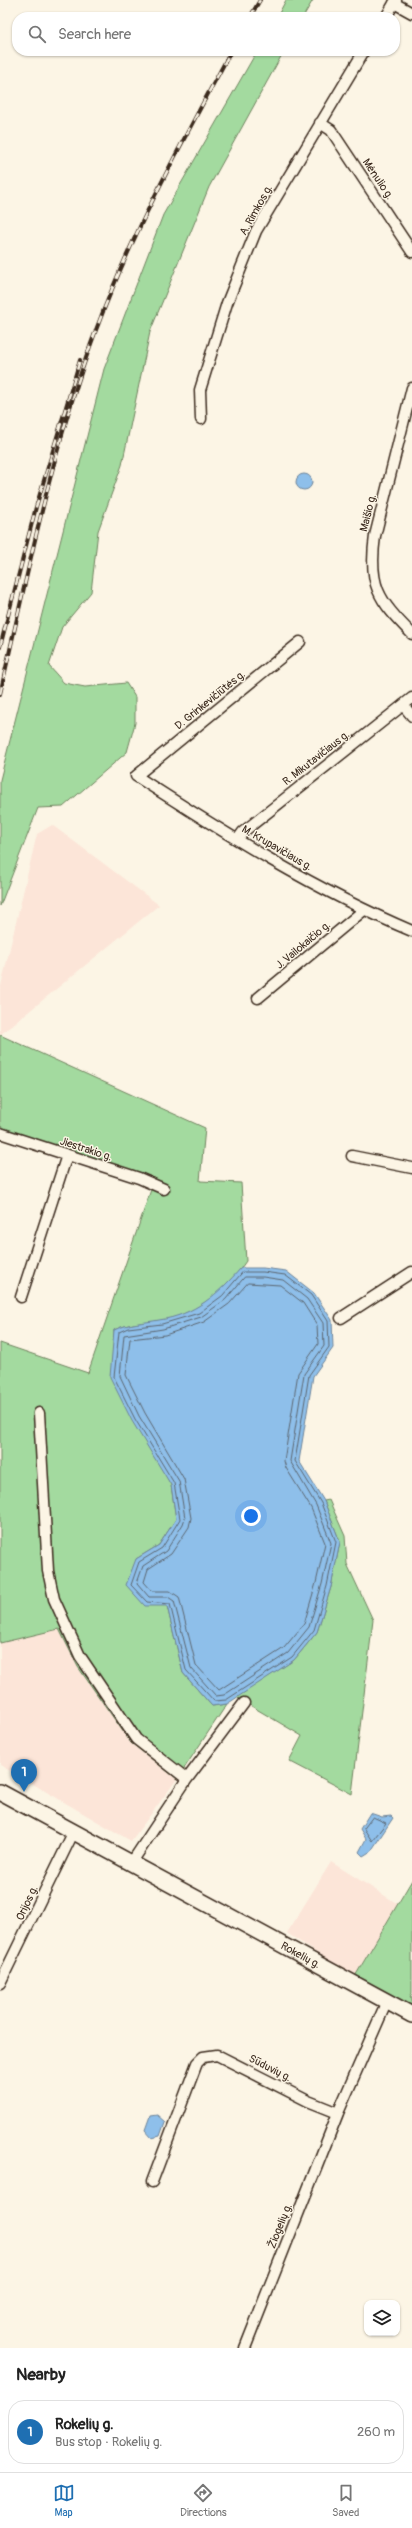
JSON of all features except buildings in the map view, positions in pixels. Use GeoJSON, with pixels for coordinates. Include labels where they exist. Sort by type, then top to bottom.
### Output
{"type":"FeatureCollection","features":[{"type":"Feature","properties":{"kind":"main road","name":"Rokelių g."},"geometry":{"type":"LineString","coordinates":[[0,1792],[132,1862],[412,2015]]}},
{"type":"Feature","properties":{"kind":"street"},"geometry":{"type":"LineString","coordinates":[[389,12],[395,2],[412,13]]}},
{"type":"Feature","properties":{"kind":"street","name":"A. Rimkos g."},"geometry":{"type":"LineString","coordinates":[[201,419],[200,390],[227,303],[253,238],[361,56]]}},
{"type":"Feature","properties":{"kind":"street","name":"Mėnulio g."},"geometry":{"type":"LineString","coordinates":[[320,123],[331,130],[412,252]]}},
{"type":"Feature","properties":{"kind":"street","name":"Maišio g."},"geometry":{"type":"LineString","coordinates":[[412,388],[375,536],[372,558],[373,582],[396,618],[412,634]]}},
{"type":"Feature","properties":{"kind":"street","name":"D. Grinkevičiūtės g."},"geometry":{"type":"LineString","coordinates":[[136,776],[300,642]]}},
{"type":"Feature","properties":{"kind":"street","name":"R. Mikutavičiaus g."},"geometry":{"type":"LineString","coordinates":[[238,839],[243,832],[412,698]]}},
{"type":"Feature","properties":{"kind":"street"},"geometry":{"type":"LineString","coordinates":[[403,706],[412,716]]}},
{"type":"Feature","properties":{"kind":"street","name":"M. Krupavičiaus g."},"geometry":{"type":"LineString","coordinates":[[136,776],[238,839],[364,910],[412,931]]}},
{"type":"Feature","properties":{"kind":"street","name":"J. Vailokaičio g."},"geometry":{"type":"LineString","coordinates":[[258,998],[364,910]]}},
{"type":"Feature","properties":{"kind":"street","name":"Jiestrakio g."},"geometry":{"type":"LineString","coordinates":[[0,1133],[67,1156],[140,1178],[164,1189]]}},
{"type":"Feature","properties":{"kind":"street"},"geometry":{"type":"LineString","coordinates":[[21,1297],[67,1156]]}},
{"type":"Feature","properties":{"kind":"street"},"geometry":{"type":"LineString","coordinates":[[352,1156],[412,1168]]}},
{"type":"Feature","properties":{"kind":"street"},"geometry":{"type":"LineString","coordinates":[[341,1318],[412,1272]]}},
{"type":"Feature","properties":{"kind":"street"},"geometry":{"type":"LineString","coordinates":[[39,1413],[48,1571],[54,1599],[80,1656],[136,1739],[187,1779]]}},
{"type":"Feature","properties":{"kind":"street"},"geometry":{"type":"LineString","coordinates":[[132,1862],[187,1779],[244,1703]]}},
{"type":"Feature","properties":{"kind":"street","name":"Orijos g."},"geometry":{"type":"LineString","coordinates":[[0,1984],[74,1831]]}},
{"type":"Feature","properties":{"kind":"street"},"geometry":{"type":"LineString","coordinates":[[338,2113],[387,2001]]}},
{"type":"Feature","properties":{"kind":"street","name":"Sūduvių g."},"geometry":{"type":"LineString","coordinates":[[152,2182],[197,2063],[203,2057],[217,2055],[308,2101],[338,2113]]}},
{"type":"Feature","properties":{"kind":"street","name":"Žiogelių g."},"geometry":{"type":"LineString","coordinates":[[245,2348],[338,2113]]}},
{"type":"Feature","properties":{"kind":"shaded area"},"geometry":{"type":"Polygon","coordinates":[[[52,825],[159,905],[0,1035],[0,990],[37,834],[52,825]]]}},
{"type":"Feature","properties":{"kind":"shaded area"},"geometry":{"type":"Polygon","coordinates":[[[59,1629],[78,1667],[131,1743],[177,1779],[131,1841],[0,1765],[0,1643],[59,1629]]]}},
{"type":"Feature","properties":{"kind":"shaded area"},"geometry":{"type":"Polygon","coordinates":[[[331,1862],[398,1904],[354,1978],[287,1933],[331,1862]]]}},
{"type":"Feature","properties":{"kind":"green space"},"geometry":{"type":"Polygon","coordinates":[[[286,0],[313,0],[306,12],[280,12],[286,0]]]}},
{"type":"Feature","properties":{"kind":"green space"},"geometry":{"type":"Polygon","coordinates":[[[254,56],[281,56],[209,187],[150,332],[122,465],[98,531],[91,592],[62,627],[49,666],[64,683],[85,687],[126,683],[135,697],[135,723],[127,752],[63,807],[38,808],[0,906],[0,780],[104,369],[163,215],[254,56]]]}},
{"type":"Feature","properties":{"kind":"green space"},"geometry":{"type":"Polygon","coordinates":[[[0,1035],[205,1128],[200,1181],[241,1183],[246,1261],[238,1272],[219,1292],[198,1307],[173,1318],[131,1325],[114,1330],[114,1345],[159,1462],[171,1485],[176,1519],[159,1545],[136,1559],[167,1606],[183,1673],[212,1706],[227,1704],[177,1779],[131,1743],[78,1667],[59,1629],[0,1643],[0,1343],[88,1373],[155,1178],[0,1128],[0,1035]]]}},
{"type":"Feature","properties":{"kind":"green space"},"geometry":{"type":"Polygon","coordinates":[[[329,1500],[345,1536],[347,1564],[373,1620],[352,1794],[289,1761],[302,1736],[236,1697],[294,1660],[317,1632],[331,1587],[340,1542],[324,1501],[329,1500]]]}},
{"type":"Feature","properties":{"kind":"green space"},"geometry":{"type":"Polygon","coordinates":[[[412,1880],[412,1993],[410,1997],[412,1998],[412,2008],[354,1978],[412,1880]]]}},
{"type":"Feature","properties":{"kind":"water"},"geometry":{"type":"Polygon","coordinates":[[[301,474],[307,474],[312,479],[310,488],[307,490],[301,490],[296,485],[296,479],[301,474]]]}},
{"type":"Feature","properties":{"kind":"water"},"geometry":{"type":"Polygon","coordinates":[[[241,1268],[263,1268],[286,1271],[314,1293],[332,1320],[333,1348],[313,1376],[299,1461],[324,1501],[340,1542],[331,1587],[317,1632],[294,1660],[227,1704],[212,1706],[183,1673],[167,1606],[145,1606],[126,1585],[136,1559],[159,1545],[176,1519],[171,1485],[132,1421],[110,1377],[114,1330],[172,1317],[195,1308],[214,1295],[241,1268]]]}},
{"type":"Feature","properties":{"kind":"water"},"geometry":{"type":"Polygon","coordinates":[[[370,1813],[382,1817],[391,1816],[393,1818],[371,1851],[363,1856],[359,1852],[366,1839],[360,1829],[370,1813]]]}},
{"type":"Feature","properties":{"kind":"water"},"geometry":{"type":"Polygon","coordinates":[[[157,2115],[165,2122],[160,2136],[152,2138],[145,2130],[150,2116],[157,2115]]]}},
{"type":"Feature","properties":{"kind":"railway"},"geometry":{"type":"LineString","coordinates":[[253,12],[260,0]]}},
{"type":"Feature","properties":{"kind":"railway"},"geometry":{"type":"LineString","coordinates":[[0,694],[42,510],[66,420],[96,330],[125,258],[176,154],[228,56]]}},
{"type":"Feature","properties":{"kind":"railway"},"geometry":{"type":"LineString","coordinates":[[0,647],[36,507],[80,360]]}},
{"type":"Feature","properties":{"kind":"place","name":"Rokelių g."},"geometry":{"type":"Point","coordinates":[24,1792]}}]}
